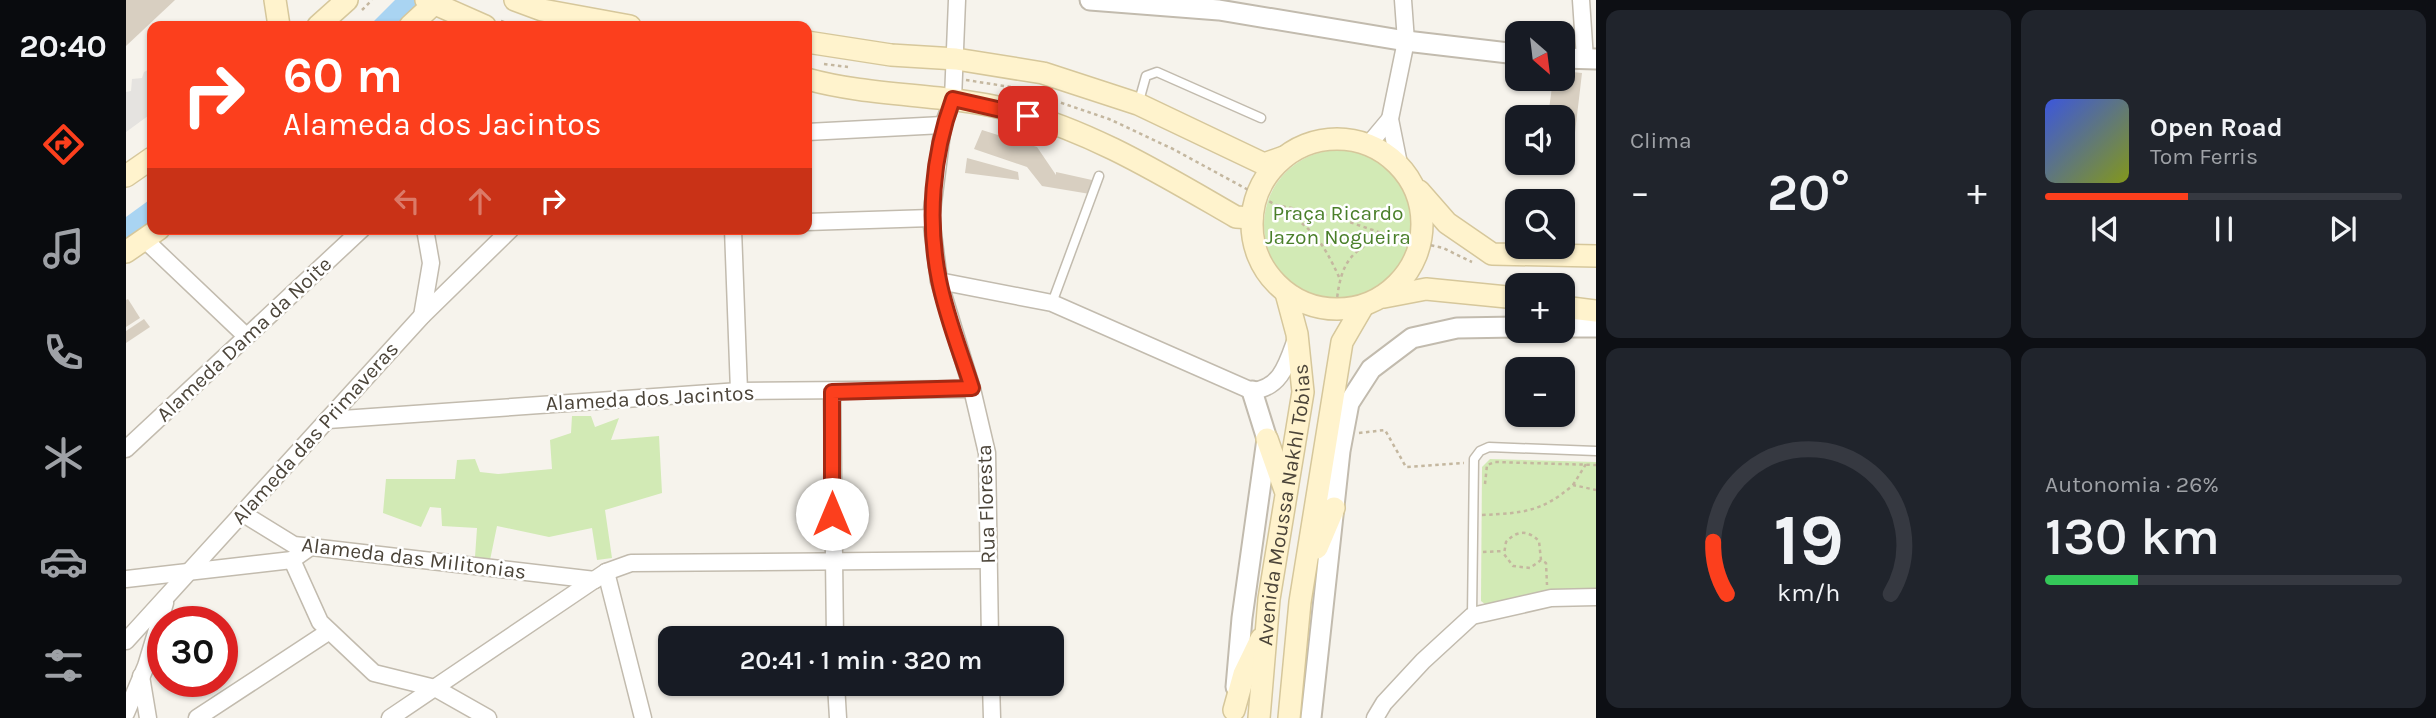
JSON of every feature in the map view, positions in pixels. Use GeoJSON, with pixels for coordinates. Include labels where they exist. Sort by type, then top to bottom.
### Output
{"type":"FeatureCollection","features":[{"type":"Feature","properties":{"kind":"main road"},"geometry":{"type":"LineString","coordinates":[[275,0],[278,21]]}},
{"type":"Feature","properties":{"kind":"main road"},"geometry":{"type":"LineString","coordinates":[[324,21],[347,0]]}},
{"type":"Feature","properties":{"kind":"main road"},"geometry":{"type":"LineString","coordinates":[[515,0],[608,21]]}},
{"type":"Feature","properties":{"kind":"main road"},"geometry":{"type":"LineString","coordinates":[[414,21],[432,1],[474,21]]}},
{"type":"Feature","properties":{"kind":"main road"},"geometry":{"type":"LineString","coordinates":[[812,43],[891,55],[956,59],[1043,73],[1138,104],[1264,164],[1311,143],[1340,138],[1369,144],[1399,164],[1447,223],[1492,254],[1596,256]]}},
{"type":"Feature","properties":{"kind":"main road"},"geometry":{"type":"LineString","coordinates":[[812,80],[840,88],[953,99],[1006,109],[1088,137],[1236,217],[1252,218]]}},
{"type":"Feature","properties":{"kind":"main road"},"geometry":{"type":"LineString","coordinates":[[1284,157],[1262,184],[1252,218],[1253,240],[1259,260],[1270,278],[1286,293],[1310,305],[1336,310],[1426,289],[1505,298]]}},
{"type":"Feature","properties":{"kind":"main road"},"geometry":{"type":"LineString","coordinates":[[126,176],[147,161]]}},
{"type":"Feature","properties":{"kind":"main road"},"geometry":{"type":"LineString","coordinates":[[1372,301],[1410,269],[1419,251],[1423,211],[1415,186]]}},
{"type":"Feature","properties":{"kind":"main road"},"geometry":{"type":"LineString","coordinates":[[126,252],[151,235]]}},
{"type":"Feature","properties":{"kind":"main road","name":"Avenida Moussa Nakhl Tobias"},"geometry":{"type":"LineString","coordinates":[[1259,718],[1269,600],[1303,393],[1297,334],[1286,293]]}},
{"type":"Feature","properties":{"kind":"main road"},"geometry":{"type":"LineString","coordinates":[[1575,297],[1596,296]]}},
{"type":"Feature","properties":{"kind":"main road","name":"Avenida Moussa Nakhl Tobias"},"geometry":{"type":"LineString","coordinates":[[1289,718],[1292,658],[1342,342],[1372,301]]}},
{"type":"Feature","properties":{"kind":"main road"},"geometry":{"type":"LineString","coordinates":[[1575,308],[1596,311]]}},
{"type":"Feature","properties":{"kind":"main road"},"geometry":{"type":"LineString","coordinates":[[1333,393],[1340,451]]}},
{"type":"Feature","properties":{"kind":"main road"},"geometry":{"type":"LineString","coordinates":[[1267,439],[1285,491]]}},
{"type":"Feature","properties":{"kind":"main road"},"geometry":{"type":"LineString","coordinates":[[1269,600],[1279,608],[1289,609],[1300,602],[1334,508]]}},
{"type":"Feature","properties":{"kind":"main road"},"geometry":{"type":"LineString","coordinates":[[1233,714],[1244,674],[1265,631],[1279,632],[1286,639],[1292,658]]}},
{"type":"Feature","properties":{"kind":"street","name":"Rua Floresta"},"geometry":{"type":"LineString","coordinates":[[957,0],[953,99],[943,125],[930,219],[939,281],[972,388],[987,453],[990,626]]}},
{"type":"Feature","properties":{"kind":"street"},"geometry":{"type":"LineString","coordinates":[[1095,0],[1218,5],[1406,41],[1505,53]]}},
{"type":"Feature","properties":{"kind":"street"},"geometry":{"type":"LineString","coordinates":[[1399,164],[1390,119],[1406,41],[1403,0]]}},
{"type":"Feature","properties":{"kind":"street"},"geometry":{"type":"LineString","coordinates":[[1581,0],[1590,59]]}},
{"type":"Feature","properties":{"kind":"street"},"geometry":{"type":"LineString","coordinates":[[1369,144],[1390,119]]}},
{"type":"Feature","properties":{"kind":"street"},"geometry":{"type":"LineString","coordinates":[[812,132],[943,125]]}},
{"type":"Feature","properties":{"kind":"street"},"geometry":{"type":"LineString","coordinates":[[812,222],[930,219]]}},
{"type":"Feature","properties":{"kind":"street"},"geometry":{"type":"LineString","coordinates":[[153,235],[246,336]]}},
{"type":"Feature","properties":{"kind":"street","name":"Alameda Dama da Noite"},"geometry":{"type":"LineString","coordinates":[[126,449],[355,235]]}},
{"type":"Feature","properties":{"kind":"street"},"geometry":{"type":"LineString","coordinates":[[426,235],[431,263],[438,276],[457,280]]}},
{"type":"Feature","properties":{"kind":"street","name":"Alameda das Primaveras"},"geometry":{"type":"LineString","coordinates":[[126,642],[421,317],[505,235]]}},
{"type":"Feature","properties":{"kind":"street"},"geometry":{"type":"LineString","coordinates":[[733,235],[738,391]]}},
{"type":"Feature","properties":{"kind":"street"},"geometry":{"type":"LineString","coordinates":[[421,317],[431,263]]}},
{"type":"Feature","properties":{"kind":"street"},"geometry":{"type":"LineString","coordinates":[[939,281],[1052,303],[1252,391],[1267,390],[1285,372],[1297,334]]}},
{"type":"Feature","properties":{"kind":"street"},"geometry":{"type":"LineString","coordinates":[[1575,329],[1596,327]]}},
{"type":"Feature","properties":{"kind":"street"},"geometry":{"type":"LineString","coordinates":[[1311,718],[1340,451],[1349,403],[1371,369],[1412,338],[1457,328],[1505,330]]}},
{"type":"Feature","properties":{"kind":"street","name":"Alameda dos Jacintos"},"geometry":{"type":"LineString","coordinates":[[328,420],[738,391],[832,392],[972,388]]}},
{"type":"Feature","properties":{"kind":"street"},"geometry":{"type":"LineString","coordinates":[[1233,714],[1242,618],[1267,439],[1252,391]]}},
{"type":"Feature","properties":{"kind":"street"},"geometry":{"type":"LineString","coordinates":[[832,392],[834,626]]}},
{"type":"Feature","properties":{"kind":"street","name":"Alameda das Militonias"},"geometry":{"type":"LineString","coordinates":[[242,513],[294,545],[600,576]]}},
{"type":"Feature","properties":{"kind":"street"},"geometry":{"type":"LineString","coordinates":[[312,546],[292,560],[320,622],[328,632],[374,673],[435,688],[488,718]]}},
{"type":"Feature","properties":{"kind":"street","name":"Alameda das Militonias"},"geometry":{"type":"LineString","coordinates":[[126,579],[292,560]]}},
{"type":"Feature","properties":{"kind":"street"},"geometry":{"type":"LineString","coordinates":[[390,718],[600,576],[631,563],[988,560]]}},
{"type":"Feature","properties":{"kind":"street"},"geometry":{"type":"LineString","coordinates":[[600,576],[643,718]]}},
{"type":"Feature","properties":{"kind":"street"},"geometry":{"type":"LineString","coordinates":[[126,713],[144,671],[167,597]]}},
{"type":"Feature","properties":{"kind":"street"},"geometry":{"type":"LineString","coordinates":[[1375,718],[1384,703],[1423,661],[1472,615],[1551,598],[1596,597]]}},
{"type":"Feature","properties":{"kind":"street"},"geometry":{"type":"LineString","coordinates":[[197,718],[328,632]]}},
{"type":"Feature","properties":{"kind":"street"},"geometry":{"type":"LineString","coordinates":[[126,642],[139,642],[146,649],[144,671],[148,718]]}},
{"type":"Feature","properties":{"kind":"street"},"geometry":{"type":"LineString","coordinates":[[837,696],[838,718]]}},
{"type":"Feature","properties":{"kind":"street"},"geometry":{"type":"LineString","coordinates":[[992,696],[992,718]]}},
{"type":"Feature","properties":{"kind":"lane"},"geometry":{"type":"LineString","coordinates":[[1138,104],[1146,76],[1157,72],[1261,118]]}},
{"type":"Feature","properties":{"kind":"lane"},"geometry":{"type":"LineString","coordinates":[[1052,303],[1099,176]]}},
{"type":"Feature","properties":{"kind":"lane"},"geometry":{"type":"LineString","coordinates":[[1472,615],[1474,463],[1480,451],[1489,447],[1596,451]]}},
{"type":"Feature","properties":{"kind":"path"},"geometry":{"type":"LineString","coordinates":[[1276,205],[1309,226],[1329,254],[1339,276]]}},
{"type":"Feature","properties":{"kind":"path"},"geometry":{"type":"LineString","coordinates":[[1354,433],[1384,430],[1406,467],[1474,463]]}},
{"type":"Feature","properties":{"kind":"path"},"geometry":{"type":"LineString","coordinates":[[1485,492],[1486,469],[1495,462],[1596,465]]}},
{"type":"Feature","properties":{"kind":"path"},"geometry":{"type":"LineString","coordinates":[[1484,515],[1528,512],[1552,503],[1573,485],[1586,464]]}},
{"type":"Feature","properties":{"kind":"path"},"geometry":{"type":"LineString","coordinates":[[1573,485],[1596,490]]}},
{"type":"Feature","properties":{"kind":"path"},"geometry":{"type":"LineString","coordinates":[[1484,527],[1485,503]]}},
{"type":"Feature","properties":{"kind":"path"},"geometry":{"type":"LineString","coordinates":[[1541,560],[1530,568],[1518,569],[1508,563],[1504,551],[1511,536],[1529,533],[1539,541],[1541,560],[1547,566],[1547,591]]}},
{"type":"Feature","properties":{"kind":"path"},"geometry":{"type":"LineString","coordinates":[[1483,563],[1484,540]]}},
{"type":"Feature","properties":{"kind":"path"},"geometry":{"type":"LineString","coordinates":[[1483,552],[1504,551]]}},
{"type":"Feature","properties":{"kind":"green space","name":"Praça Ricardo Jazon Nogueira"},"geometry":{"type":"Polygon","coordinates":[[[1339,150],[1368,156],[1392,172],[1408,196],[1414,225],[1408,254],[1392,278],[1368,294],[1339,300],[1310,294],[1286,278],[1270,254],[1264,225],[1270,196],[1286,172],[1310,156],[1339,150]]]}},
{"type":"Feature","properties":{"kind":"green space"},"geometry":{"type":"Polygon","coordinates":[[[572,416],[591,416],[595,427],[619,418],[611,440],[659,436],[662,493],[605,510],[612,558],[597,560],[592,528],[549,537],[497,526],[490,560],[475,557],[477,528],[442,526],[441,508],[430,507],[421,527],[383,513],[386,479],[455,479],[457,460],[475,459],[480,472],[498,474],[552,469],[550,440],[571,433],[572,416]]]}},
{"type":"Feature","properties":{"kind":"green space"},"geometry":{"type":"Polygon","coordinates":[[[1490,459],[1596,462],[1596,594],[1490,608],[1481,601],[1482,467],[1490,459]]]}},
{"type":"Feature","properties":{"kind":"shaded area"},"geometry":{"type":"Polygon","coordinates":[[[147,70],[147,117],[126,132],[126,92],[131,91],[132,79],[142,78],[147,70]]]}},
{"type":"Feature","properties":{"kind":"water"},"geometry":{"type":"Polygon","coordinates":[[[395,0],[428,0],[409,21],[374,21],[395,0]]]}},
{"type":"Feature","properties":{"kind":"water"},"geometry":{"type":"Polygon","coordinates":[[[147,202],[147,233],[126,249],[126,217],[147,202]]]}},
{"type":"Feature","properties":{"kind":"building"},"geometry":{"type":"Polygon","coordinates":[[[126,0],[175,0],[153,21],[147,21],[147,26],[126,46],[126,0]]]}},
{"type":"Feature","properties":{"kind":"building"},"geometry":{"type":"Polygon","coordinates":[[[1575,72],[1582,73],[1575,132],[1575,105],[1550,105],[1551,91],[1575,91],[1575,72]]]}},
{"type":"Feature","properties":{"kind":"building"},"geometry":{"type":"Polygon","coordinates":[[[982,130],[1037,147],[1056,175],[1056,172],[1092,180],[1090,194],[1042,186],[1027,167],[974,149],[982,130]]]}},
{"type":"Feature","properties":{"kind":"building"},"geometry":{"type":"Polygon","coordinates":[[[967,158],[1018,172],[1019,180],[965,173],[967,158]]]}},
{"type":"Feature","properties":{"kind":"building"},"geometry":{"type":"Polygon","coordinates":[[[128,299],[140,318],[126,327],[126,300],[128,299]]]}},
{"type":"Feature","properties":{"kind":"building"},"geometry":{"type":"Polygon","coordinates":[[[144,319],[150,327],[126,343],[126,331],[144,319]]]}},
{"type":"Feature","properties":{"kind":"route"},"geometry":{"type":"LineString","coordinates":[[832,514],[832,392],[972,388],[939,281],[930,219],[943,125],[953,99],[1028,116]]}}]}
